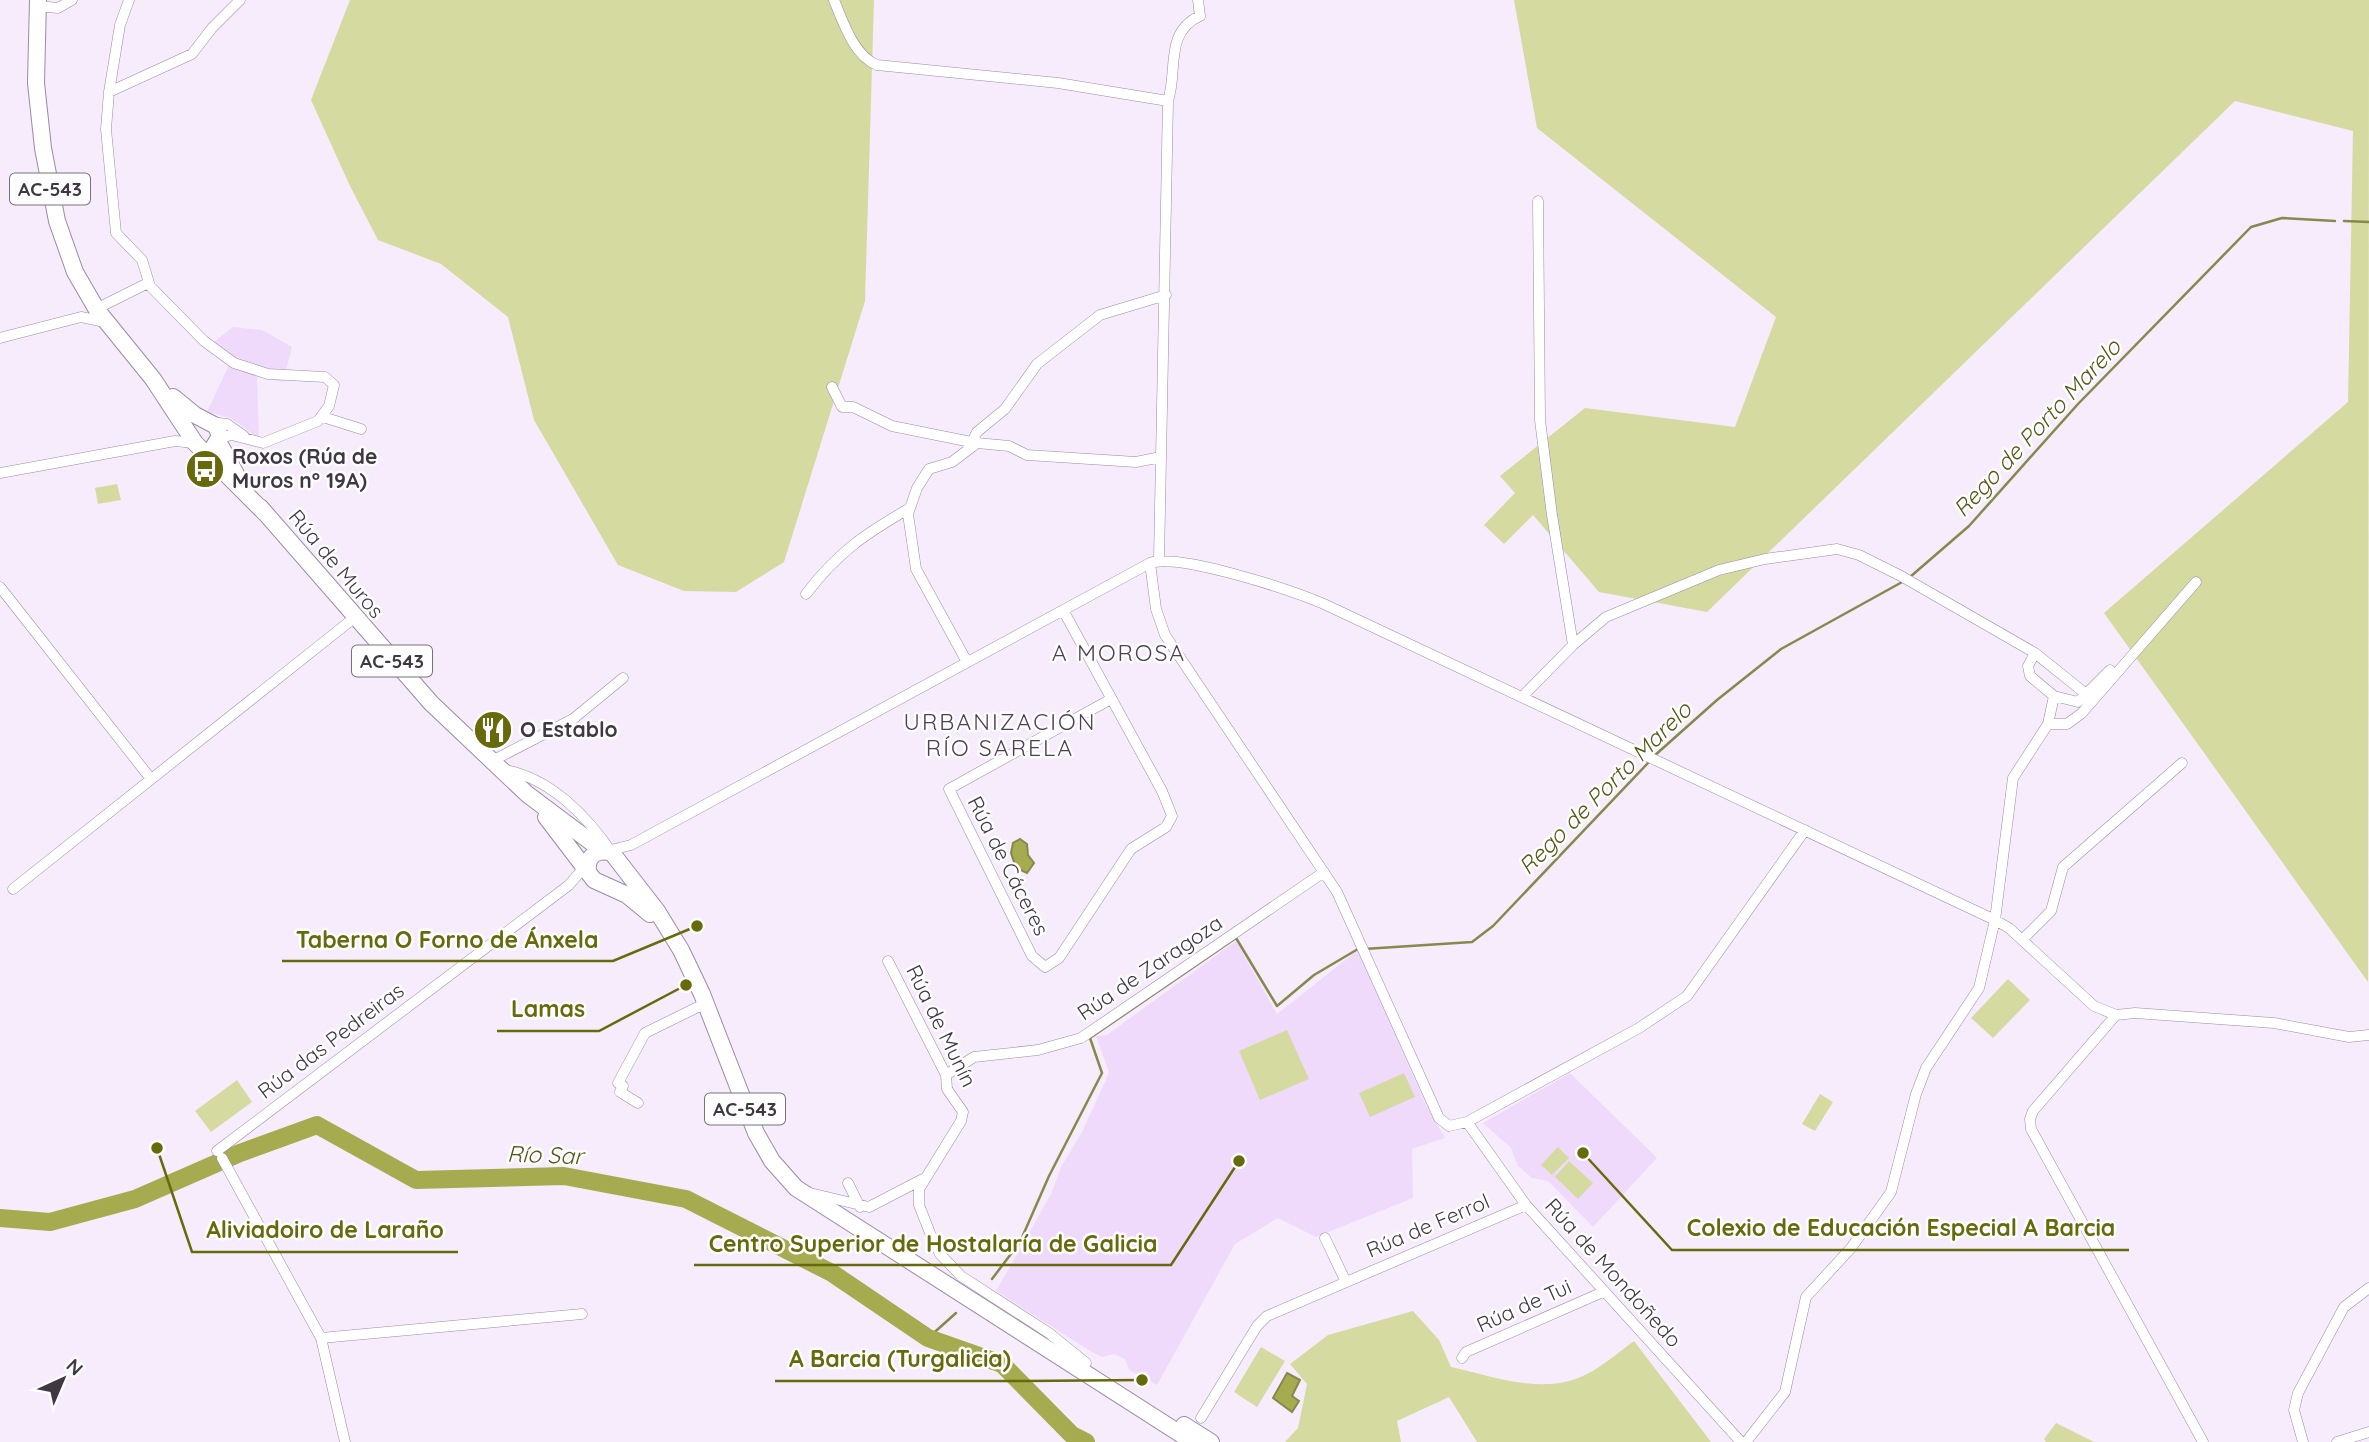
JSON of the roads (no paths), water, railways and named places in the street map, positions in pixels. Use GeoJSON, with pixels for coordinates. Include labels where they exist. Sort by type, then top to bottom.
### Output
{"type":"FeatureCollection","features":[{"type":"Feature","properties":{"kind":"main road","name":"Rúa de Muros"},"geometry":{"type":"LineString","coordinates":[[38,3],[37,90],[48,178],[66,250],[98,311],[153,379],[185,408],[198,433],[354,618],[431,704],[497,766]]}},
{"type":"Feature","properties":{"kind":"main road","name":"Rúa de Muros"},"geometry":{"type":"LineString","coordinates":[[198,433],[216,426],[230,465],[265,513]]}},
{"type":"Feature","properties":{"kind":"main road"},"geometry":{"type":"LineString","coordinates":[[198,433],[209,449],[219,439]]}},
{"type":"Feature","properties":{"kind":"main road","name":"AC-543"},"geometry":{"type":"LineString","coordinates":[[497,766],[527,794],[615,859],[677,944],[706,1003],[756,1133],[772,1161],[800,1191],[1192,1442]]}},
{"type":"Feature","properties":{"kind":"main road","name":"AC-543"},"geometry":{"type":"LineString","coordinates":[[527,794],[589,871],[634,899],[677,944]]}},
{"type":"Feature","properties":{"kind":"main road"},"geometry":{"type":"LineString","coordinates":[[615,859],[615,878],[589,871],[615,859]]}},
{"type":"Feature","properties":{"kind":"main road","name":"AC-543"},"geometry":{"type":"LineString","coordinates":[[902,1257],[1087,1363],[1211,1442]]}},
{"type":"Feature","properties":{"kind":"street","name":"Rúa de Muros"},"geometry":{"type":"LineString","coordinates":[[38,3],[58,8],[72,0]]}},
{"type":"Feature","properties":{"kind":"street"},"geometry":{"type":"LineString","coordinates":[[129,0],[120,25],[106,129],[116,233],[142,260],[148,283],[204,341],[234,363],[268,374],[330,379],[333,392],[323,417]]}},
{"type":"Feature","properties":{"kind":"street"},"geometry":{"type":"LineString","coordinates":[[109,93],[192,54],[212,28],[240,0]]}},
{"type":"Feature","properties":{"kind":"street"},"geometry":{"type":"LineString","coordinates":[[834,0],[860,53],[867,61],[877,65],[1058,83],[1168,101]]}},
{"type":"Feature","properties":{"kind":"street"},"geometry":{"type":"LineString","coordinates":[[1198,0],[1200,16],[1181,29],[1175,44],[1173,85],[1168,101],[1166,295],[1155,562],[1156,609],[1165,635],[1349,913],[1438,1118],[1449,1126],[1467,1122],[1639,1028],[1687,996],[1805,830]]}},
{"type":"Feature","properties":{"kind":"street"},"geometry":{"type":"LineString","coordinates":[[1538,201],[1540,420],[1573,645]]}},
{"type":"Feature","properties":{"kind":"street"},"geometry":{"type":"LineString","coordinates":[[0,338],[98,311],[148,283]]}},
{"type":"Feature","properties":{"kind":"street"},"geometry":{"type":"LineString","coordinates":[[977,443],[974,438],[976,432],[1004,409],[1037,364],[1079,331],[1100,315],[1166,295]]}},
{"type":"Feature","properties":{"kind":"street"},"geometry":{"type":"LineString","coordinates":[[81,317],[89,310],[98,311]]}},
{"type":"Feature","properties":{"kind":"street"},"geometry":{"type":"LineString","coordinates":[[832,387],[842,407],[853,407],[892,426],[977,443],[1009,446],[1027,455],[1136,463],[1161,457]]}},
{"type":"Feature","properties":{"kind":"street"},"geometry":{"type":"LineString","coordinates":[[219,439],[229,435],[263,443],[323,417],[361,429]]}},
{"type":"Feature","properties":{"kind":"street","name":"Rúa de Muros"},"geometry":{"type":"LineString","coordinates":[[198,433],[227,424],[247,439]]}},
{"type":"Feature","properties":{"kind":"street"},"geometry":{"type":"LineString","coordinates":[[0,472],[175,441],[198,433]]}},
{"type":"Feature","properties":{"kind":"street"},"geometry":{"type":"LineString","coordinates":[[967,662],[916,569],[908,514],[929,470],[951,462],[977,443]]}},
{"type":"Feature","properties":{"kind":"street"},"geometry":{"type":"LineString","coordinates":[[806,594],[830,563],[863,536],[910,507]]}},
{"type":"Feature","properties":{"kind":"street"},"geometry":{"type":"LineString","coordinates":[[1522,697],[1573,645],[1606,617],[1719,570],[1765,559],[1837,549],[1859,555],[1917,584],[2035,653],[2086,694]]}},
{"type":"Feature","properties":{"kind":"street"},"geometry":{"type":"LineString","coordinates":[[497,766],[526,774],[552,791],[584,818],[615,859],[631,845],[1063,610],[1155,562],[1182,561],[1306,596],[1995,920],[2022,940],[2094,1006],[2116,1015],[2135,1013],[2262,1023],[2349,1037],[2369,1035]]}},
{"type":"Feature","properties":{"kind":"street"},"geometry":{"type":"LineString","coordinates":[[2048,724],[2067,724],[2082,713],[2196,582]]}},
{"type":"Feature","properties":{"kind":"street"},"geometry":{"type":"LineString","coordinates":[[0,587],[151,779]]}},
{"type":"Feature","properties":{"kind":"street"},"geometry":{"type":"LineString","coordinates":[[1063,610],[1111,699]]}},
{"type":"Feature","properties":{"kind":"street"},"geometry":{"type":"LineString","coordinates":[[13,889],[354,618]]}},
{"type":"Feature","properties":{"kind":"street"},"geometry":{"type":"LineString","coordinates":[[2035,653],[2028,666],[2030,676],[2054,696],[2078,702],[2135,650]]}},
{"type":"Feature","properties":{"kind":"street"},"geometry":{"type":"LineString","coordinates":[[497,766],[573,719],[623,678]]}},
{"type":"Feature","properties":{"kind":"street"},"geometry":{"type":"LineString","coordinates":[[1746,1442],[1785,1392],[1805,1297],[1850,1248],[1891,1192],[1916,1094],[1926,1068],[1949,1029],[1979,988],[1995,920],[2013,778],[2048,724],[2054,696]]}},
{"type":"Feature","properties":{"kind":"street","name":"Rúa de Cáceres"},"geometry":{"type":"LineString","coordinates":[[1111,699],[1171,808],[1171,821],[1131,849],[1059,958],[1050,966],[1041,966],[1032,956],[948,789],[1111,699]]}},
{"type":"Feature","properties":{"kind":"street"},"geometry":{"type":"LineString","coordinates":[[2022,940],[2051,911],[2063,867],[2182,763]]}},
{"type":"Feature","properties":{"kind":"street"},"geometry":{"type":"LineString","coordinates":[[569,885],[589,871]]}},
{"type":"Feature","properties":{"kind":"street","name":"Rúa das Pedreiras"},"geometry":{"type":"LineString","coordinates":[[321,1338],[220,1155],[589,871]]}},
{"type":"Feature","properties":{"kind":"street","name":"Rúa de Zaragoza"},"geometry":{"type":"LineString","coordinates":[[946,1075],[974,1057],[1038,1050],[1082,1038],[1324,872]]}},
{"type":"Feature","properties":{"kind":"street","name":"Rúa de Munín"},"geometry":{"type":"LineString","coordinates":[[887,961],[946,1075],[947,1089],[963,1115],[923,1179],[919,1194],[920,1210],[940,1254],[964,1279],[1049,1333],[1087,1363]]}},
{"type":"Feature","properties":{"kind":"street"},"geometry":{"type":"LineString","coordinates":[[638,1103],[620,1092],[622,1086],[618,1083],[641,1038],[654,1027],[706,1003]]}},
{"type":"Feature","properties":{"kind":"street"},"geometry":{"type":"LineString","coordinates":[[2116,1015],[2033,1111],[2031,1129],[2203,1442]]}},
{"type":"Feature","properties":{"kind":"street","name":"Rúa de Mondoñedo"},"geometry":{"type":"LineString","coordinates":[[1467,1122],[1526,1205],[1741,1442]]}},
{"type":"Feature","properties":{"kind":"street","name":"Rúa de Munín"},"geometry":{"type":"LineString","coordinates":[[860,1207],[874,1206],[923,1179]]}},
{"type":"Feature","properties":{"kind":"street"},"geometry":{"type":"LineString","coordinates":[[848,1183],[860,1207]]}},
{"type":"Feature","properties":{"kind":"street"},"geometry":{"type":"LineString","coordinates":[[800,1191],[860,1207]]}},
{"type":"Feature","properties":{"kind":"street","name":"Rúa de Ferrol"},"geometry":{"type":"LineString","coordinates":[[1201,1418],[1257,1326],[1267,1316],[1526,1205]]}},
{"type":"Feature","properties":{"kind":"street"},"geometry":{"type":"LineString","coordinates":[[1325,1238],[1346,1282]]}},
{"type":"Feature","properties":{"kind":"street"},"geometry":{"type":"LineString","coordinates":[[934,1274],[942,1268],[940,1254]]}},
{"type":"Feature","properties":{"kind":"street"},"geometry":{"type":"LineString","coordinates":[[2303,1442],[2294,1410],[2298,1392],[2344,1307],[2369,1288]]}},
{"type":"Feature","properties":{"kind":"street","name":"Rúa de Tui"},"geometry":{"type":"LineString","coordinates":[[1462,1358],[1466,1352],[1603,1292]]}},
{"type":"Feature","properties":{"kind":"street"},"geometry":{"type":"LineString","coordinates":[[345,1442],[321,1338],[582,1314]]}},
{"type":"Feature","properties":{"kind":"street"},"geometry":{"type":"LineString","coordinates":[[2337,1442],[2369,1432]]}},
{"type":"Feature","properties":{"kind":"waterway","name":"Rego de Porto Marelo"},"geometry":{"type":"LineString","coordinates":[[1910,577],[1969,526],[2078,404],[2251,227],[2282,218],[2335,221]]}},
{"type":"Feature","properties":{"kind":"waterway","name":"Rego de Porto Marelo"},"geometry":{"type":"LineString","coordinates":[[2344,221],[2369,222]]}},
{"type":"Feature","properties":{"kind":"waterway","name":"Rego de Porto Marelo"},"geometry":{"type":"LineString","coordinates":[[1653,757],[1717,700],[1781,649],[1904,581]]}},
{"type":"Feature","properties":{"kind":"waterway","name":"Rego de Porto Marelo"},"geometry":{"type":"LineString","coordinates":[[1364,949],[1472,942],[1493,926],[1649,762]]}},
{"type":"Feature","properties":{"kind":"waterway","name":"Rego de Porto Marelo"},"geometry":{"type":"LineString","coordinates":[[992,1279],[1020,1242],[1049,1176],[1102,1073],[1090,1038],[1236,938],[1277,1006],[1314,975],[1358,949]]}},
{"type":"Feature","properties":{"kind":"waterway","name":"Río Sar"},"geometry":{"type":"LineString","coordinates":[[0,1218],[50,1222],[135,1199],[240,1153],[317,1125],[416,1180],[564,1176],[686,1199],[832,1273],[928,1338],[1002,1364],[1072,1435],[1086,1442]]}},
{"type":"Feature","properties":{"kind":"waterway","name":"Rego de Porto Marelo"},"geometry":{"type":"LineString","coordinates":[[928,1338],[956,1313]]}},
{"type":"Feature","properties":{"kind":"place","name":"Roxos (Rúa de Muros n° 19A)"},"geometry":{"type":"Point","coordinates":[205,469]}},
{"type":"Feature","properties":{"kind":"place","name":"O Establo"},"geometry":{"type":"Point","coordinates":[493,730]}},
{"type":"Feature","properties":{"kind":"place","name":"Taberna O Forno de Ánxela"},"geometry":{"type":"Point","coordinates":[697,926]}},
{"type":"Feature","properties":{"kind":"place","name":"Lamas"},"geometry":{"type":"Point","coordinates":[686,985]}},
{"type":"Feature","properties":{"kind":"place","name":"Aliviadoiro de Laraño"},"geometry":{"type":"Point","coordinates":[157,1148]}},
{"type":"Feature","properties":{"kind":"place","name":"Colexio de Educación Especial A Barcia"},"geometry":{"type":"Point","coordinates":[1583,1153]}},
{"type":"Feature","properties":{"kind":"place","name":"Centro Superior de Hostalaría de Galicia"},"geometry":{"type":"Point","coordinates":[1239,1161]}},
{"type":"Feature","properties":{"kind":"place","name":"A Barcia (Turgalicia)"},"geometry":{"type":"Point","coordinates":[1142,1380]}},
{"type":"Feature","properties":{"kind":"district","name":"A MOROSA"},"geometry":{"type":"Point","coordinates":[1119,653]}},
{"type":"Feature","properties":{"kind":"district","name":"URBANIZACIÓN RÍO SARELA"},"geometry":{"type":"Point","coordinates":[1000,735]}}]}
